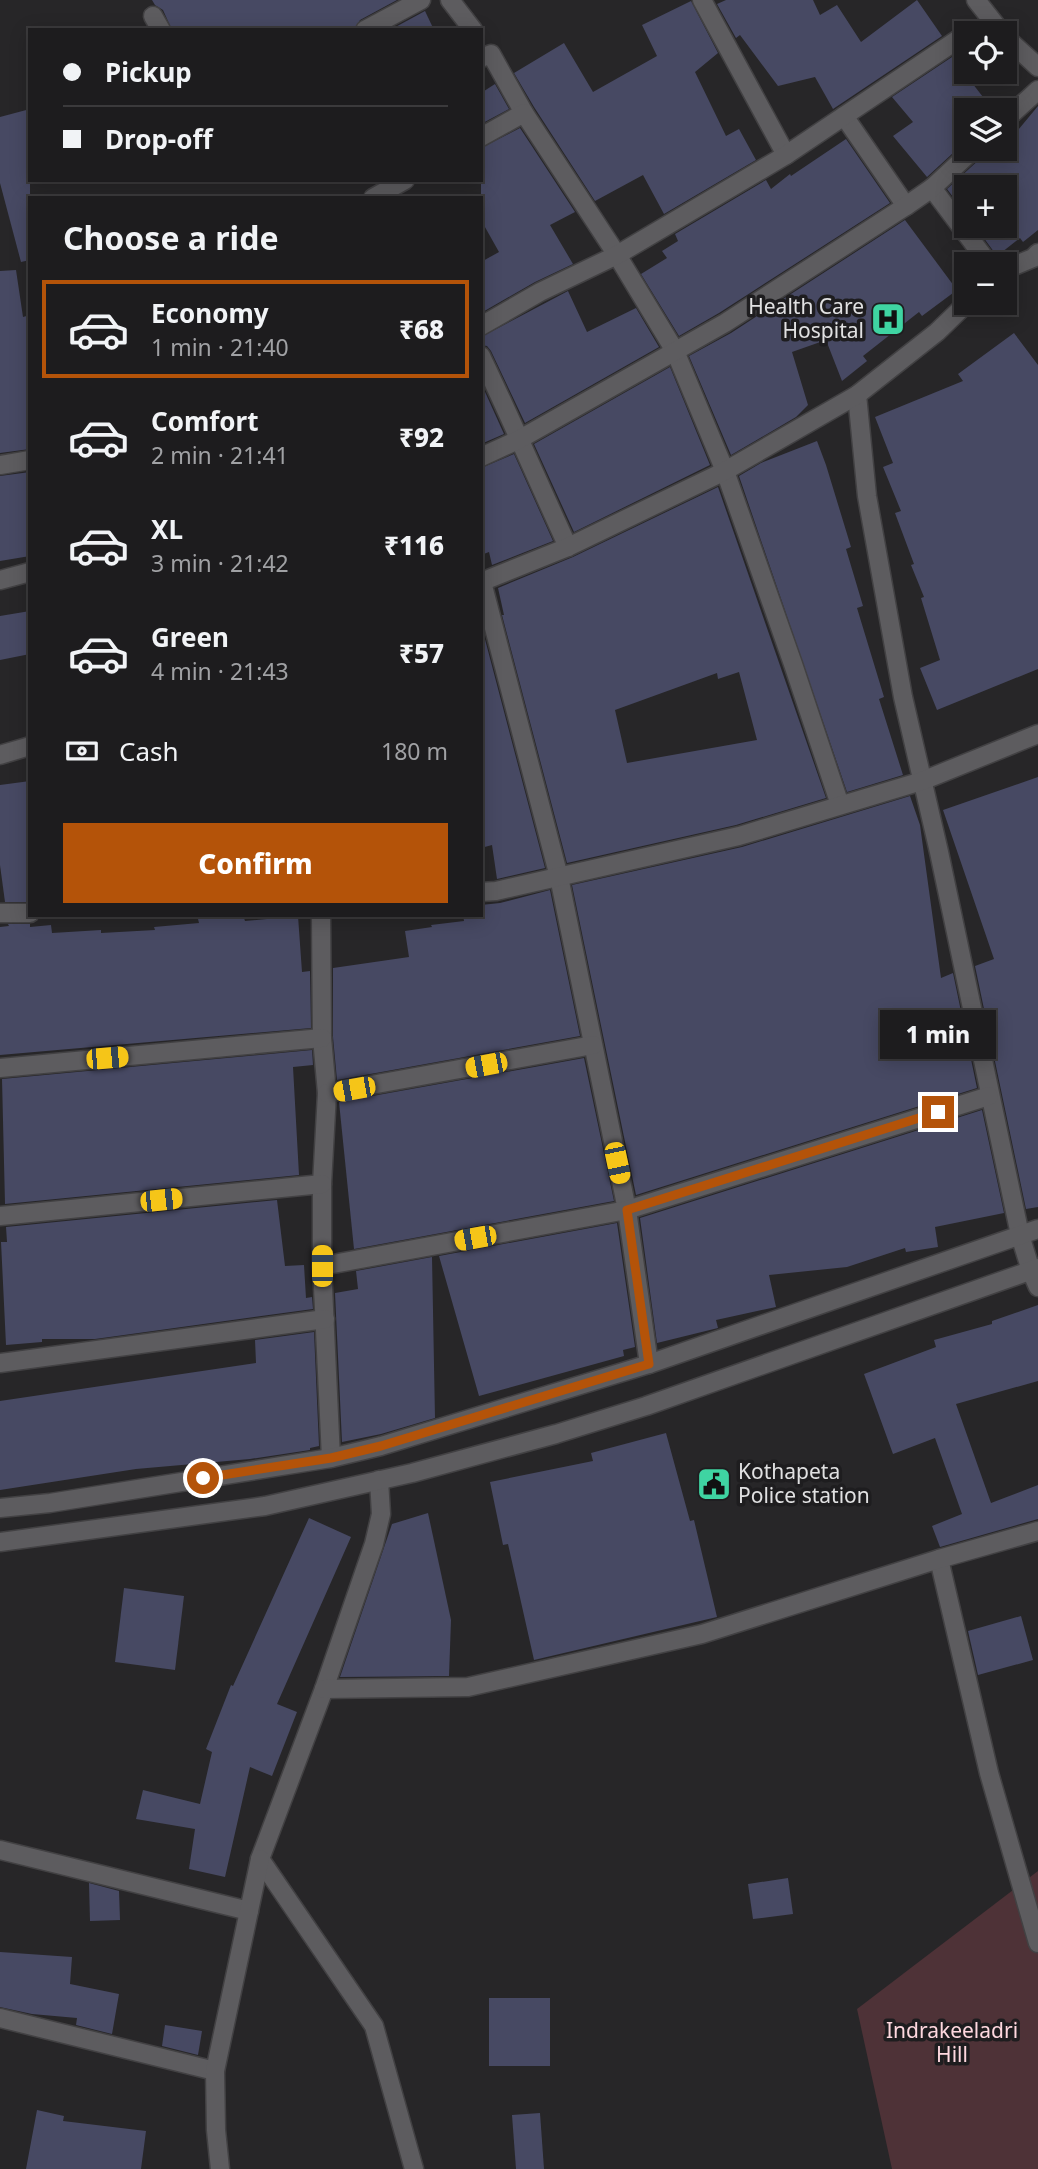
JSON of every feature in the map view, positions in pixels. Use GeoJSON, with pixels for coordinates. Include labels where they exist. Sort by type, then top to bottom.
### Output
{"type":"FeatureCollection","features":[{"type":"Feature","properties":{"kind":"street"},"geometry":{"type":"LineString","coordinates":[[370,28],[421,0]]}},
{"type":"Feature","properties":{"kind":"street"},"geometry":{"type":"LineString","coordinates":[[450,0],[471,28]]}},
{"type":"Feature","properties":{"kind":"street"},"geometry":{"type":"LineString","coordinates":[[702,0],[786,155]]}},
{"type":"Feature","properties":{"kind":"street"},"geometry":{"type":"LineString","coordinates":[[976,0],[989,19],[986,21]]}},
{"type":"Feature","properties":{"kind":"street"},"geometry":{"type":"LineString","coordinates":[[483,325],[540,292],[617,255],[786,155],[954,43]]}},
{"type":"Feature","properties":{"kind":"street"},"geometry":{"type":"LineString","coordinates":[[1017,48],[1038,67]]}},
{"type":"Feature","properties":{"kind":"street"},"geometry":{"type":"LineString","coordinates":[[484,51],[617,255],[675,351],[725,471],[840,805]]}},
{"type":"Feature","properties":{"kind":"street"},"geometry":{"type":"LineString","coordinates":[[1017,109],[1038,90]]}},
{"type":"Feature","properties":{"kind":"street"},"geometry":{"type":"LineString","coordinates":[[483,136],[524,113]]}},
{"type":"Feature","properties":{"kind":"street"},"geometry":{"type":"LineString","coordinates":[[844,116],[906,206]]}},
{"type":"Feature","properties":{"kind":"street"},"geometry":{"type":"LineString","coordinates":[[483,456],[520,439],[725,323],[906,206],[932,188],[961,161]]}},
{"type":"Feature","properties":{"kind":"street"},"geometry":{"type":"LineString","coordinates":[[377,196],[401,182]]}},
{"type":"Feature","properties":{"kind":"street"},"geometry":{"type":"LineString","coordinates":[[932,188],[980,252]]}},
{"type":"Feature","properties":{"kind":"street"},"geometry":{"type":"LineString","coordinates":[[1017,264],[1038,253]]}},
{"type":"Feature","properties":{"kind":"street"},"geometry":{"type":"LineString","coordinates":[[483,582],[568,547],[725,471],[857,395],[955,315]]}},
{"type":"Feature","properties":{"kind":"street"},"geometry":{"type":"LineString","coordinates":[[483,360],[568,547]]}},
{"type":"Feature","properties":{"kind":"street"},"geometry":{"type":"LineString","coordinates":[[0,1542],[265,1506],[379,1480],[543,1437],[646,1406],[1036,1275],[1020,1235],[939,852],[903,697],[867,496],[857,395]]}},
{"type":"Feature","properties":{"kind":"street"},"geometry":{"type":"LineString","coordinates":[[0,465],[28,460]]}},
{"type":"Feature","properties":{"kind":"street"},"geometry":{"type":"LineString","coordinates":[[0,580],[28,573]]}},
{"type":"Feature","properties":{"kind":"street"},"geometry":{"type":"LineString","coordinates":[[483,586],[559,877],[627,1210],[649,1364]]}},
{"type":"Feature","properties":{"kind":"street"},"geometry":{"type":"LineString","coordinates":[[483,892],[739,836],[922,781],[1038,734]]}},
{"type":"Feature","properties":{"kind":"street"},"geometry":{"type":"LineString","coordinates":[[0,755],[28,747]]}},
{"type":"Feature","properties":{"kind":"street"},"geometry":{"type":"LineString","coordinates":[[0,913],[28,913]]}},
{"type":"Feature","properties":{"kind":"street"},"geometry":{"type":"LineString","coordinates":[[321,917],[322,1038],[327,1094],[322,1184],[322,1266],[331,1458]]}},
{"type":"Feature","properties":{"kind":"street"},"geometry":{"type":"LineString","coordinates":[[0,1068],[322,1038]]}},
{"type":"Feature","properties":{"kind":"street"},"geometry":{"type":"LineString","coordinates":[[327,1094],[593,1045]]}},
{"type":"Feature","properties":{"kind":"street"},"geometry":{"type":"LineString","coordinates":[[322,1266],[627,1210],[989,1096]]}},
{"type":"Feature","properties":{"kind":"street"},"geometry":{"type":"LineString","coordinates":[[0,1216],[322,1184]]}},
{"type":"Feature","properties":{"kind":"street"},"geometry":{"type":"LineString","coordinates":[[0,1508],[50,1503],[331,1458],[381,1446],[649,1364],[1038,1229]]}},
{"type":"Feature","properties":{"kind":"street"},"geometry":{"type":"LineString","coordinates":[[0,1363],[325,1319]]}},
{"type":"Feature","properties":{"kind":"street"},"geometry":{"type":"LineString","coordinates":[[220,2169],[215,2071],[260,1859],[324,1689],[374,1544],[381,1514],[379,1480]]}},
{"type":"Feature","properties":{"kind":"street"},"geometry":{"type":"LineString","coordinates":[[324,1689],[468,1688],[702,1634],[939,1559],[1038,1531]]}},
{"type":"Feature","properties":{"kind":"street"},"geometry":{"type":"LineString","coordinates":[[939,1559],[989,1773],[1038,1942]]}},
{"type":"Feature","properties":{"kind":"street"},"geometry":{"type":"LineString","coordinates":[[0,1850],[249,1910]]}},
{"type":"Feature","properties":{"kind":"street"},"geometry":{"type":"LineString","coordinates":[[260,1859],[374,2026],[414,2169]]}},
{"type":"Feature","properties":{"kind":"street"},"geometry":{"type":"LineString","coordinates":[[0,2018],[215,2071]]}},
{"type":"Feature","properties":{"kind":"green space","name":"Indrakeeladri Hill"},"geometry":{"type":"Polygon","coordinates":[[[1038,1871],[1038,2169],[892,2169],[857,2009],[1038,1871]]]}},
{"type":"Feature","properties":{"kind":"building"},"geometry":{"type":"Polygon","coordinates":[[[152,0],[397,0],[360,20],[355,28],[171,28],[163,10],[152,0]]]}},
{"type":"Feature","properties":{"kind":"building"},"geometry":{"type":"Polygon","coordinates":[[[726,0],[813,0],[820,15],[837,5],[861,42],[917,0],[942,36],[833,109],[815,77],[778,86],[740,35],[736,38],[717,4],[726,0]]]}},
{"type":"Feature","properties":{"kind":"building"},"geometry":{"type":"Polygon","coordinates":[[[691,1],[718,53],[695,72],[726,136],[739,129],[756,160],[664,214],[643,175],[595,201],[514,73],[564,43],[593,92],[657,56],[642,25],[691,1]]]}},
{"type":"Feature","properties":{"kind":"building"},"geometry":{"type":"Polygon","coordinates":[[[425,11],[433,28],[394,28],[425,11]]]}},
{"type":"Feature","properties":{"kind":"building"},"geometry":{"type":"Polygon","coordinates":[[[952,57],[954,84],[973,84],[984,98],[954,98],[954,152],[927,177],[893,136],[913,122],[892,97],[952,57]]]}},
{"type":"Feature","properties":{"kind":"building"},"geometry":{"type":"Polygon","coordinates":[[[495,84],[509,109],[483,123],[483,92],[495,84]]]}},
{"type":"Feature","properties":{"kind":"building"},"geometry":{"type":"Polygon","coordinates":[[[1038,106],[1038,230],[1023,242],[1020,238],[1002,252],[994,252],[984,238],[1017,238],[1017,175],[962,175],[978,161],[1017,161],[1017,131],[1038,106]]]}},
{"type":"Feature","properties":{"kind":"building"},"geometry":{"type":"Polygon","coordinates":[[[28,110],[28,260],[21,262],[0,183],[0,117],[28,110]]]}},
{"type":"Feature","properties":{"kind":"building"},"geometry":{"type":"Polygon","coordinates":[[[520,128],[575,212],[550,225],[573,264],[483,312],[483,261],[499,252],[483,224],[483,147],[520,128]]]}},
{"type":"Feature","properties":{"kind":"building"},"geometry":{"type":"Polygon","coordinates":[[[846,139],[890,203],[679,336],[641,274],[667,258],[662,251],[678,241],[675,234],[766,180],[771,189],[846,139]]]}},
{"type":"Feature","properties":{"kind":"building"},"geometry":{"type":"Polygon","coordinates":[[[954,183],[954,198],[947,189],[954,183]]]}},
{"type":"Feature","properties":{"kind":"building"},"geometry":{"type":"Polygon","coordinates":[[[905,220],[954,286],[954,292],[922,316],[919,312],[863,356],[867,361],[842,381],[826,340],[792,352],[808,405],[796,417],[731,455],[689,356],[731,333],[905,220]]]}},
{"type":"Feature","properties":{"kind":"building"},"geometry":{"type":"Polygon","coordinates":[[[16,270],[23,317],[28,316],[28,449],[0,453],[0,271],[16,270]]]}},
{"type":"Feature","properties":{"kind":"building"},"geometry":{"type":"Polygon","coordinates":[[[568,291],[587,332],[636,308],[659,347],[525,423],[491,351],[483,345],[483,336],[568,291]]]}},
{"type":"Feature","properties":{"kind":"building"},"geometry":{"type":"Polygon","coordinates":[[[1014,333],[1038,365],[1038,669],[937,710],[920,668],[940,660],[921,598],[924,597],[911,565],[914,564],[895,513],[901,511],[883,467],[893,463],[875,417],[963,381],[958,374],[1014,333]]]}},
{"type":"Feature","properties":{"kind":"building"},"geometry":{"type":"Polygon","coordinates":[[[670,367],[710,465],[574,532],[534,444],[670,367]]]}},
{"type":"Feature","properties":{"kind":"building"},"geometry":{"type":"Polygon","coordinates":[[[483,387],[504,434],[483,443],[483,387]]]}},
{"type":"Feature","properties":{"kind":"building"},"geometry":{"type":"Polygon","coordinates":[[[817,441],[851,547],[846,549],[863,606],[857,608],[884,697],[879,699],[903,775],[847,792],[739,476],[761,463],[817,441]]]}},
{"type":"Feature","properties":{"kind":"building"},"geometry":{"type":"Polygon","coordinates":[[[514,454],[553,541],[492,565],[489,552],[483,554],[483,467],[514,454]]]}},
{"type":"Feature","properties":{"kind":"building"},"geometry":{"type":"Polygon","coordinates":[[[28,472],[28,556],[0,561],[0,476],[28,472]]]}},
{"type":"Feature","properties":{"kind":"building"},"geometry":{"type":"Polygon","coordinates":[[[718,487],[826,798],[736,825],[567,863],[502,615],[498,588],[573,557],[718,487]],[[739,672],[718,679],[717,673],[615,710],[627,763],[757,740],[739,672]]]}},
{"type":"Feature","properties":{"kind":"building"},"geometry":{"type":"Polygon","coordinates":[[[28,611],[28,654],[0,660],[0,616],[28,611]]]}},
{"type":"Feature","properties":{"kind":"building"},"geometry":{"type":"Polygon","coordinates":[[[483,632],[545,868],[497,879],[492,845],[483,847],[483,632]]]}},
{"type":"Feature","properties":{"kind":"building"},"geometry":{"type":"Polygon","coordinates":[[[1038,777],[1038,1207],[1026,1209],[975,966],[994,959],[943,810],[1038,777]]]}},
{"type":"Feature","properties":{"kind":"building"},"geometry":{"type":"Polygon","coordinates":[[[28,781],[28,902],[5,902],[0,865],[0,785],[28,781]]]}},
{"type":"Feature","properties":{"kind":"building"},"geometry":{"type":"Polygon","coordinates":[[[910,796],[920,825],[941,978],[953,973],[977,1088],[636,1195],[572,885],[742,847],[910,796]]]}},
{"type":"Feature","properties":{"kind":"building"},"geometry":{"type":"Polygon","coordinates":[[[550,890],[580,1036],[337,1080],[333,1037],[333,968],[409,957],[405,931],[464,921],[463,917],[483,917],[483,905],[550,890]]]}},
{"type":"Feature","properties":{"kind":"building"},"geometry":{"type":"Polygon","coordinates":[[[244,917],[245,921],[298,917],[302,972],[310,971],[311,1028],[0,1055],[0,927],[9,926],[8,924],[30,924],[30,927],[51,925],[52,933],[101,930],[101,933],[155,930],[154,927],[199,923],[198,919],[244,917]]]}},
{"type":"Feature","properties":{"kind":"building"},"geometry":{"type":"Polygon","coordinates":[[[312,1050],[313,1065],[293,1067],[299,1175],[5,1204],[2,1079],[312,1050]]]}},
{"type":"Feature","properties":{"kind":"building"},"geometry":{"type":"Polygon","coordinates":[[[584,1058],[614,1201],[354,1249],[339,1102],[584,1058]]]}},
{"type":"Feature","properties":{"kind":"building"},"geometry":{"type":"Polygon","coordinates":[[[982,1110],[1004,1213],[935,1227],[938,1247],[906,1252],[905,1248],[847,1267],[769,1275],[776,1307],[716,1320],[718,1328],[657,1343],[640,1218],[982,1110]]]}},
{"type":"Feature","properties":{"kind":"building"},"geometry":{"type":"Polygon","coordinates":[[[277,1200],[285,1266],[304,1265],[306,1298],[312,1297],[313,1309],[95,1339],[42,1339],[42,1342],[6,1345],[1,1242],[7,1242],[6,1227],[277,1200]]]}},
{"type":"Feature","properties":{"kind":"building"},"geometry":{"type":"Polygon","coordinates":[[[617,1223],[635,1347],[623,1350],[624,1356],[479,1396],[439,1256],[617,1223]]]}},
{"type":"Feature","properties":{"kind":"building"},"geometry":{"type":"Polygon","coordinates":[[[432,1257],[435,1418],[342,1442],[335,1293],[358,1289],[356,1271],[432,1257]]]}},
{"type":"Feature","properties":{"kind":"building"},"geometry":{"type":"Polygon","coordinates":[[[1038,1305],[1038,1381],[956,1404],[991,1503],[1038,1485],[1038,1519],[940,1547],[932,1526],[962,1514],[935,1438],[893,1454],[864,1374],[936,1347],[934,1340],[992,1324],[992,1321],[1038,1305]]]}},
{"type":"Feature","properties":{"kind":"building"},"geometry":{"type":"Polygon","coordinates":[[[314,1332],[319,1446],[310,1450],[250,1459],[136,1469],[0,1490],[0,1401],[256,1363],[255,1340],[314,1332]]]}},
{"type":"Feature","properties":{"kind":"building"},"geometry":{"type":"Polygon","coordinates":[[[666,1433],[690,1521],[694,1520],[717,1617],[534,1660],[508,1544],[503,1545],[490,1482],[593,1461],[591,1453],[666,1433]]]}},
{"type":"Feature","properties":{"kind":"building"},"geometry":{"type":"Polygon","coordinates":[[[428,1513],[451,1620],[449,1676],[340,1677],[392,1524],[428,1513]]]}},
{"type":"Feature","properties":{"kind":"building"},"geometry":{"type":"Polygon","coordinates":[[[309,1518],[351,1537],[277,1704],[297,1712],[272,1776],[250,1767],[225,1877],[189,1869],[195,1829],[136,1819],[143,1790],[200,1804],[212,1752],[206,1749],[231,1685],[233,1686],[309,1518]]]}},
{"type":"Feature","properties":{"kind":"building"},"geometry":{"type":"Polygon","coordinates":[[[124,1588],[184,1596],[175,1670],[115,1662],[124,1588]]]}},
{"type":"Feature","properties":{"kind":"building"},"geometry":{"type":"Polygon","coordinates":[[[1021,1616],[1033,1660],[978,1675],[968,1631],[1021,1616]]]}},
{"type":"Feature","properties":{"kind":"building"},"geometry":{"type":"Polygon","coordinates":[[[788,1878],[793,1914],[753,1919],[748,1884],[788,1878]]]}},
{"type":"Feature","properties":{"kind":"building"},"geometry":{"type":"Polygon","coordinates":[[[89,1883],[119,1891],[120,1920],[90,1921],[89,1883]]]}},
{"type":"Feature","properties":{"kind":"building"},"geometry":{"type":"Polygon","coordinates":[[[0,1952],[72,1957],[70,1984],[119,1994],[112,2034],[76,2025],[77,2018],[32,2014],[0,2007],[0,1952]]]}},
{"type":"Feature","properties":{"kind":"building"},"geometry":{"type":"Polygon","coordinates":[[[489,1998],[550,1998],[550,2066],[489,2066],[489,1998]]]}},
{"type":"Feature","properties":{"kind":"building"},"geometry":{"type":"Polygon","coordinates":[[[165,2025],[202,2031],[198,2055],[162,2046],[165,2025]]]}},
{"type":"Feature","properties":{"kind":"building"},"geometry":{"type":"Polygon","coordinates":[[[37,2110],[64,2116],[63,2121],[146,2131],[141,2169],[26,2169],[37,2110]]]}},
{"type":"Feature","properties":{"kind":"building"},"geometry":{"type":"Polygon","coordinates":[[[540,2113],[544,2169],[516,2169],[512,2115],[540,2113]]]}},
{"type":"Feature","properties":{"kind":"place","name":"Health Care Hospital"},"geometry":{"type":"Point","coordinates":[888,319]}},
{"type":"Feature","properties":{"kind":"place","name":"Kothapeta Police station"},"geometry":{"type":"Point","coordinates":[714,1484]}},
{"type":"Feature","properties":{"kind":"route"},"geometry":{"type":"LineString","coordinates":[[203,1478],[331,1458],[381,1446],[649,1364],[627,1210],[938,1112]]}}]}
